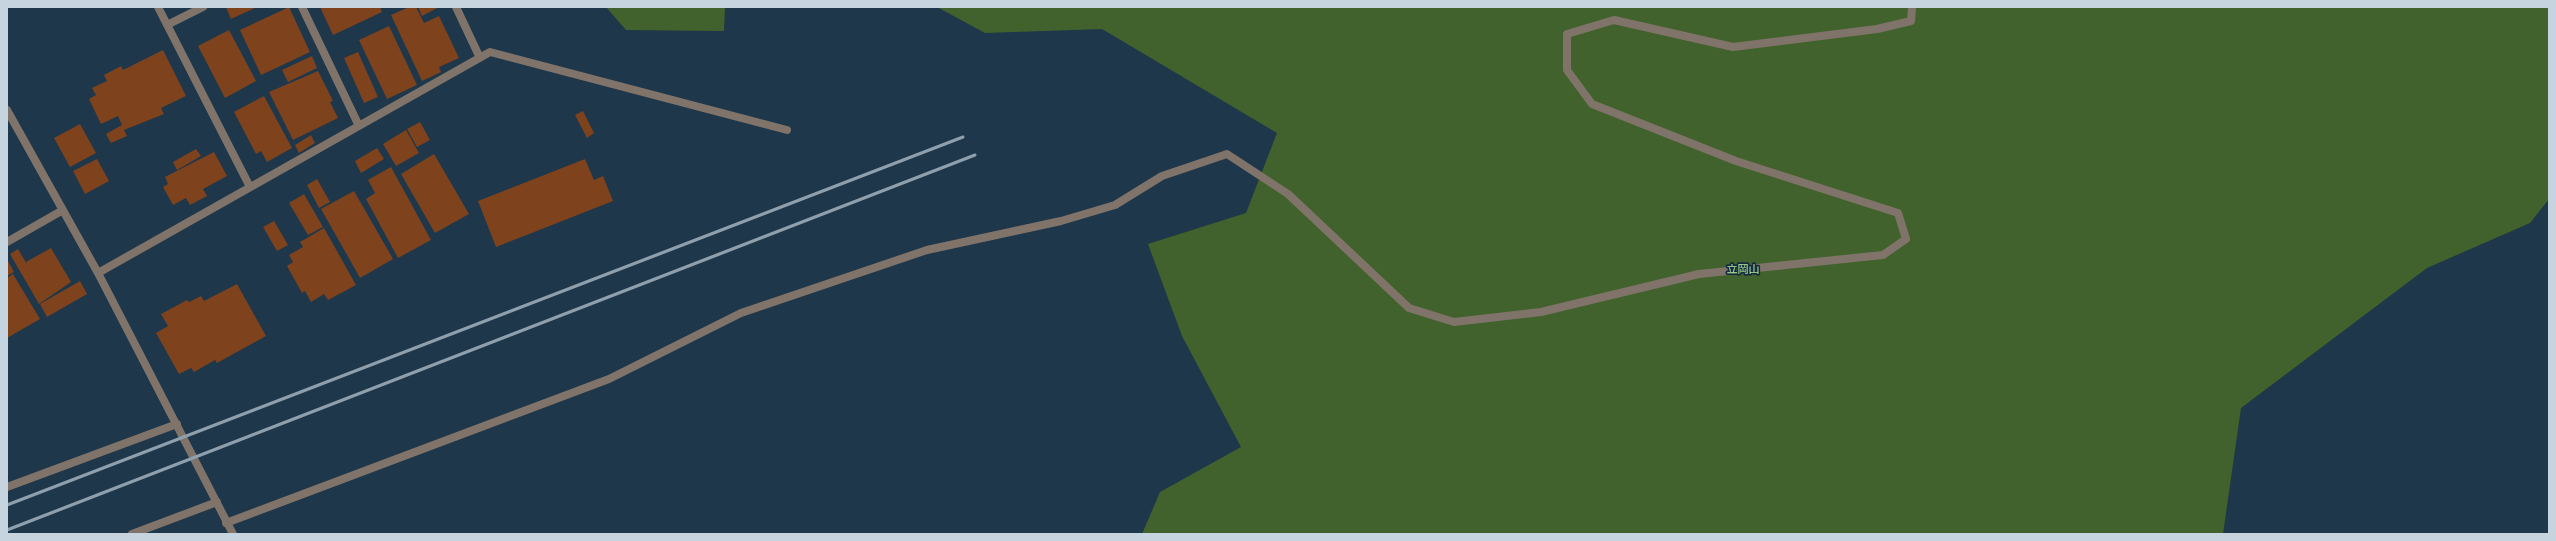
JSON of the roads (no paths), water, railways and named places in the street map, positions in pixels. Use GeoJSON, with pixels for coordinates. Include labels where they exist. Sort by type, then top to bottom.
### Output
{"type":"FeatureCollection","features":[{"type":"Feature","properties":{"kind":"street"},"geometry":{"type":"LineString","coordinates":[[158,7],[250,188]]}},
{"type":"Feature","properties":{"kind":"street"},"geometry":{"type":"LineString","coordinates":[[168,25],[203,7]]}},
{"type":"Feature","properties":{"kind":"street"},"geometry":{"type":"LineString","coordinates":[[302,7],[359,126]]}},
{"type":"Feature","properties":{"kind":"street"},"geometry":{"type":"LineString","coordinates":[[456,7],[480,58]]}},
{"type":"Feature","properties":{"kind":"street"},"geometry":{"type":"LineString","coordinates":[[226,523],[609,379],[741,313],[927,250],[1061,221],[1115,205],[1162,176],[1227,154],[1288,194],[1409,308],[1454,322],[1541,312],[1699,274],[1883,255],[1906,239],[1898,213],[1736,161],[1592,104],[1567,70],[1567,34],[1614,20],[1733,47],[1877,29],[1910,21],[1912,7]]}},
{"type":"Feature","properties":{"kind":"street"},"geometry":{"type":"LineString","coordinates":[[98,273],[490,52],[787,130]]}},
{"type":"Feature","properties":{"kind":"street"},"geometry":{"type":"LineString","coordinates":[[7,110],[98,273],[177,424],[232,534]]}},
{"type":"Feature","properties":{"kind":"street"},"geometry":{"type":"LineString","coordinates":[[7,242],[63,210]]}},
{"type":"Feature","properties":{"kind":"street"},"geometry":{"type":"LineString","coordinates":[[7,487],[177,424]]}},
{"type":"Feature","properties":{"kind":"street"},"geometry":{"type":"LineString","coordinates":[[132,534],[217,502]]}},
{"type":"Feature","properties":{"kind":"railway"},"geometry":{"type":"LineString","coordinates":[[7,505],[963,137]]}},
{"type":"Feature","properties":{"kind":"railway"},"geometry":{"type":"LineString","coordinates":[[7,530],[975,155]]}},
{"type":"Feature","properties":{"kind":"park label","name":"立岡山"},"geometry":{"type":"Point","coordinates":[1743,270]}}]}
